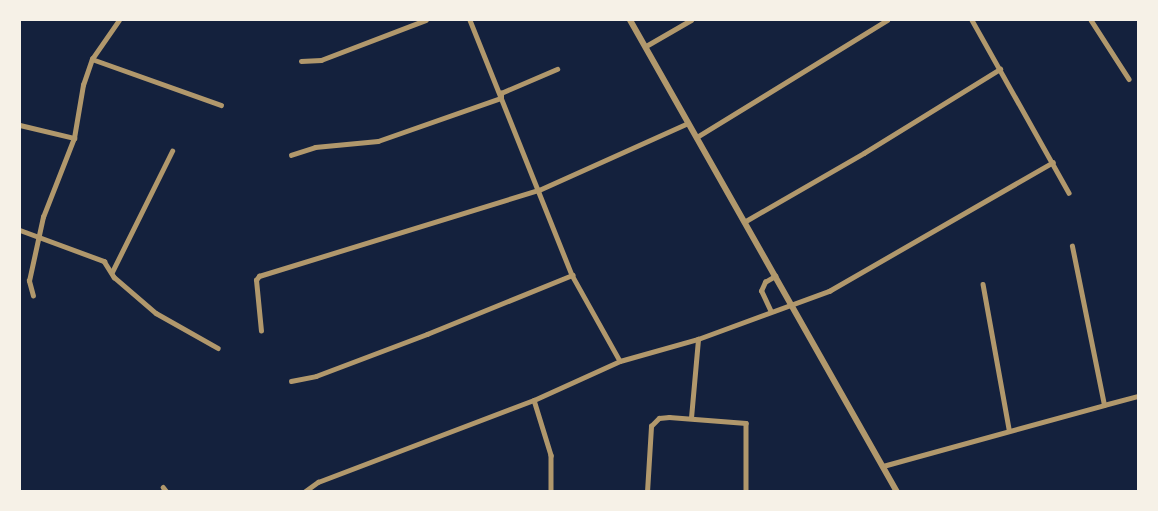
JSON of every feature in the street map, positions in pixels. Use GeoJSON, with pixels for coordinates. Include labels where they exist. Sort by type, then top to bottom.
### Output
{"type":"FeatureCollection","features":[{"type":"Feature","properties":{"kind":"street"},"geometry":{"type":"LineString","coordinates":[[33,296],[29,281],[42,237],[43,217],[74,138],[83,85],[92,59],[119,20]]}},
{"type":"Feature","properties":{"kind":"street"},"geometry":{"type":"LineString","coordinates":[[302,61],[321,60],[426,20]]}},
{"type":"Feature","properties":{"kind":"street"},"geometry":{"type":"LineString","coordinates":[[470,20],[572,275],[620,361]]}},
{"type":"Feature","properties":{"kind":"street"},"geometry":{"type":"LineString","coordinates":[[630,20],[897,492]]}},
{"type":"Feature","properties":{"kind":"street"},"geometry":{"type":"LineString","coordinates":[[646,46],[691,20]]}},
{"type":"Feature","properties":{"kind":"street"},"geometry":{"type":"LineString","coordinates":[[697,137],[887,20]]}},
{"type":"Feature","properties":{"kind":"street"},"geometry":{"type":"LineString","coordinates":[[972,20],[1069,193]]}},
{"type":"Feature","properties":{"kind":"street"},"geometry":{"type":"LineString","coordinates":[[1090,20],[1129,79]]}},
{"type":"Feature","properties":{"kind":"street"},"geometry":{"type":"LineString","coordinates":[[92,59],[221,105]]}},
{"type":"Feature","properties":{"kind":"street"},"geometry":{"type":"LineString","coordinates":[[501,99],[501,93],[556,69]]}},
{"type":"Feature","properties":{"kind":"street"},"geometry":{"type":"LineString","coordinates":[[744,222],[864,153],[1000,69]]}},
{"type":"Feature","properties":{"kind":"street"},"geometry":{"type":"LineString","coordinates":[[291,155],[315,147],[378,141],[501,99]]}},
{"type":"Feature","properties":{"kind":"street"},"geometry":{"type":"LineString","coordinates":[[261,331],[256,280],[259,276],[539,190],[688,123]]}},
{"type":"Feature","properties":{"kind":"street"},"geometry":{"type":"LineString","coordinates":[[20,125],[74,138]]}},
{"type":"Feature","properties":{"kind":"street"},"geometry":{"type":"LineString","coordinates":[[112,272],[172,151]]}},
{"type":"Feature","properties":{"kind":"street"},"geometry":{"type":"LineString","coordinates":[[304,492],[318,482],[534,400],[620,361],[698,339],[829,291],[1053,162]]}},
{"type":"Feature","properties":{"kind":"street"},"geometry":{"type":"LineString","coordinates":[[20,230],[104,261],[112,272],[156,313],[218,348]]}},
{"type":"Feature","properties":{"kind":"street"},"geometry":{"type":"LineString","coordinates":[[1072,246],[1104,405]]}},
{"type":"Feature","properties":{"kind":"street"},"geometry":{"type":"LineString","coordinates":[[291,381],[316,376],[572,275]]}},
{"type":"Feature","properties":{"kind":"street"},"geometry":{"type":"LineString","coordinates":[[771,312],[761,291],[765,282],[775,276]]}},
{"type":"Feature","properties":{"kind":"street"},"geometry":{"type":"LineString","coordinates":[[983,284],[1009,429]]}},
{"type":"Feature","properties":{"kind":"street"},"geometry":{"type":"LineString","coordinates":[[691,418],[698,339]]}},
{"type":"Feature","properties":{"kind":"street"},"geometry":{"type":"LineString","coordinates":[[883,466],[1009,429],[1138,396]]}},
{"type":"Feature","properties":{"kind":"street"},"geometry":{"type":"LineString","coordinates":[[534,400],[551,454],[551,492]]}},
{"type":"Feature","properties":{"kind":"street"},"geometry":{"type":"LineString","coordinates":[[647,492],[651,426],[659,418],[691,418],[746,423],[746,492]]}}]}
